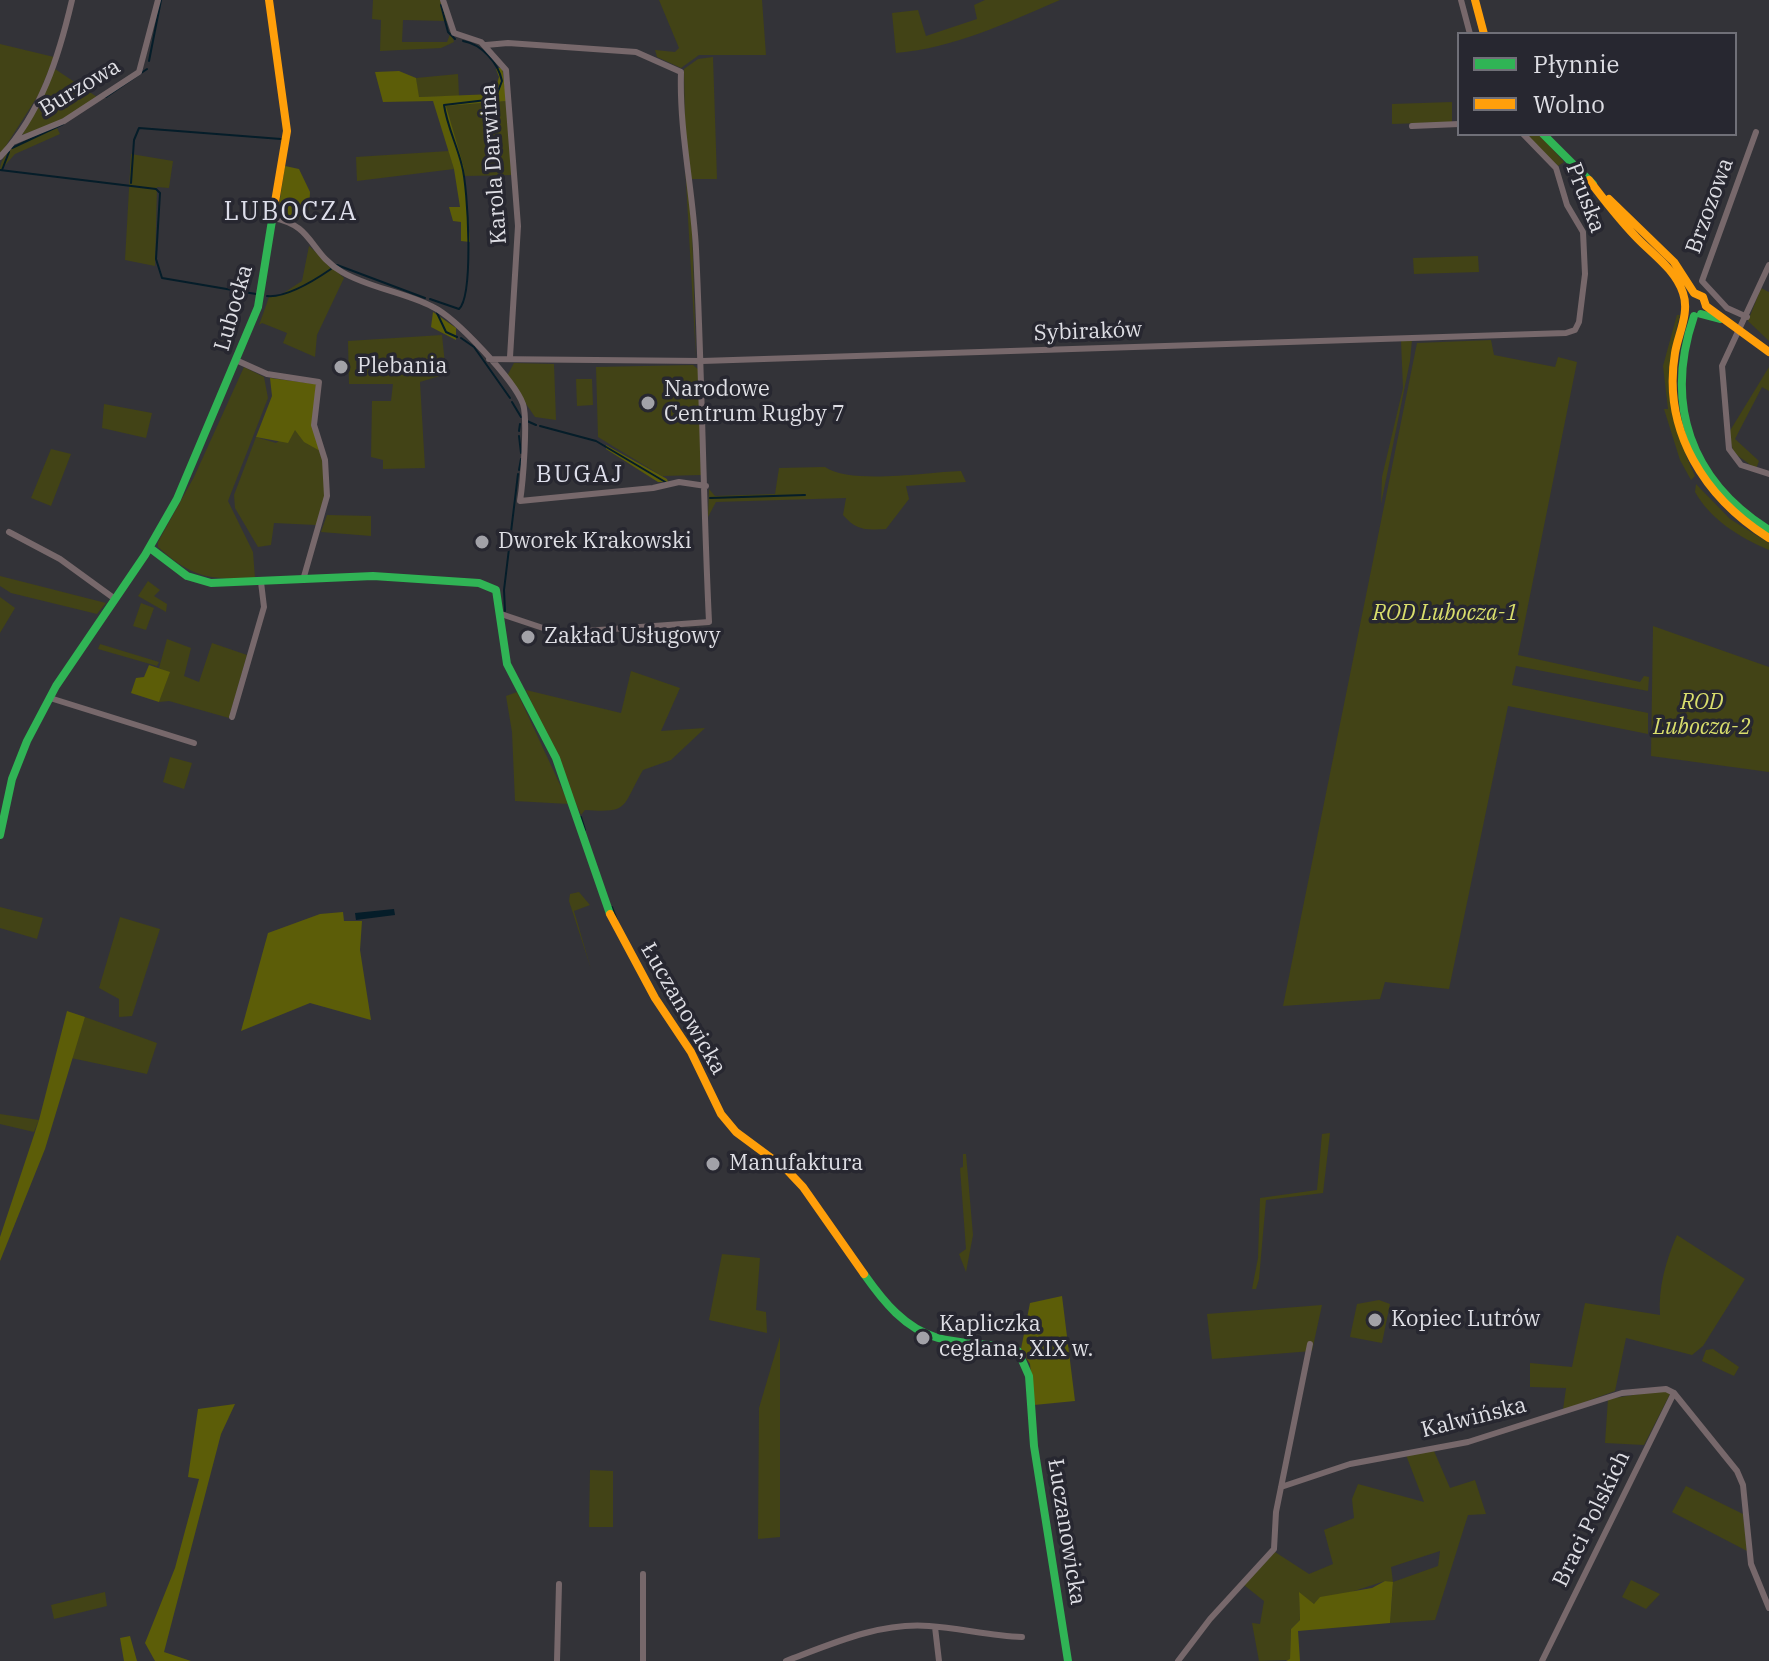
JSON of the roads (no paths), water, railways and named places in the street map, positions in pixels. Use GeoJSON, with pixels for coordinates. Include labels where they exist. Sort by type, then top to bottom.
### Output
{"type":"FeatureCollection","features":[{"type":"Feature","properties":{"kind":"street"},"geometry":{"type":"LineString","coordinates":[[0,157],[13,142],[50,76],[72,0]]}},
{"type":"Feature","properties":{"kind":"street","name":"Burzowa"},"geometry":{"type":"LineString","coordinates":[[13,142],[64,121],[139,72],[158,0]]}},
{"type":"Feature","properties":{"kind":"street","name":"Lubocka"},"geometry":{"type":"LineString","coordinates":[[0,835],[15,770],[50,698],[150,548],[188,477],[238,361],[261,297],[287,131],[269,0]]}},
{"type":"Feature","properties":{"kind":"street"},"geometry":{"type":"LineString","coordinates":[[452,0],[443,0],[454,33],[486,45],[508,43],[636,52],[681,72],[702,361],[709,622],[558,633],[501,614]]}},
{"type":"Feature","properties":{"kind":"street"},"geometry":{"type":"LineString","coordinates":[[1461,0],[1469,32]]}},
{"type":"Feature","properties":{"kind":"street"},"geometry":{"type":"LineString","coordinates":[[1475,0],[1483,32]]}},
{"type":"Feature","properties":{"kind":"street","name":"Karola Darwina"},"geometry":{"type":"LineString","coordinates":[[486,45],[506,70],[509,94],[518,226],[510,357]]}},
{"type":"Feature","properties":{"kind":"street"},"geometry":{"type":"LineString","coordinates":[[1412,126],[1457,124]]}},
{"type":"Feature","properties":{"kind":"street","name":"Brzozowa"},"geometry":{"type":"LineString","coordinates":[[1747,317],[1727,308],[1702,281],[1756,132]]}},
{"type":"Feature","properties":{"kind":"street","name":"Pruska"},"geometry":{"type":"LineString","coordinates":[[1525,136],[1559,173],[1567,205],[1583,232],[1585,246],[1579,322],[1571,332]]}},
{"type":"Feature","properties":{"kind":"street"},"geometry":{"type":"LineString","coordinates":[[1545,136],[1674,262],[1694,293],[1703,297],[1682,349],[1680,373],[1694,448],[1707,476],[1722,496],[1739,512],[1769,530]]}},
{"type":"Feature","properties":{"kind":"street"},"geometry":{"type":"LineString","coordinates":[[1559,173],[1571,162]]}},
{"type":"Feature","properties":{"kind":"street"},"geometry":{"type":"LineString","coordinates":[[1589,180],[1640,241],[1665,263],[1685,299],[1697,312],[1742,329],[1769,352]]}},
{"type":"Feature","properties":{"kind":"street"},"geometry":{"type":"LineString","coordinates":[[273,218],[298,225],[334,267],[435,308],[489,359],[519,397],[524,411],[525,462],[520,501],[653,488],[679,482],[706,486]]}},
{"type":"Feature","properties":{"kind":"street"},"geometry":{"type":"LineString","coordinates":[[1769,265],[1742,329],[1722,359],[1726,443],[1741,465],[1769,474]]}},
{"type":"Feature","properties":{"kind":"street"},"geometry":{"type":"LineString","coordinates":[[1685,299],[1694,293]]}},
{"type":"Feature","properties":{"kind":"street"},"geometry":{"type":"LineString","coordinates":[[1697,312],[1676,344],[1673,376],[1688,453],[1700,480],[1720,504],[1741,522],[1769,538]]}},
{"type":"Feature","properties":{"kind":"street","name":"Sybiraków"},"geometry":{"type":"LineString","coordinates":[[489,359],[702,361],[1183,348],[1571,332]]}},
{"type":"Feature","properties":{"kind":"street"},"geometry":{"type":"LineString","coordinates":[[238,361],[267,374],[319,382],[314,425],[327,471],[327,496],[303,580]]}},
{"type":"Feature","properties":{"kind":"street"},"geometry":{"type":"LineString","coordinates":[[9,532],[60,559],[115,599]]}},
{"type":"Feature","properties":{"kind":"street","name":"Łuczanowicka"},"geometry":{"type":"LineString","coordinates":[[150,548],[187,576],[201,581],[261,582],[373,576],[481,583],[498,593],[507,664],[556,758],[611,916],[655,998],[691,1052],[721,1114],[736,1132],[786,1169],[803,1187],[881,1299],[905,1322],[938,1338],[994,1343],[1018,1351],[1029,1376],[1034,1446],[1068,1661]]}},
{"type":"Feature","properties":{"kind":"street"},"geometry":{"type":"LineString","coordinates":[[232,717],[264,607],[261,582]]}},
{"type":"Feature","properties":{"kind":"street"},"geometry":{"type":"LineString","coordinates":[[50,698],[194,743]]}},
{"type":"Feature","properties":{"kind":"street"},"geometry":{"type":"LineString","coordinates":[[1178,1661],[1210,1619],[1274,1549],[1281,1487],[1310,1344]]}},
{"type":"Feature","properties":{"kind":"street","name":"Kalwińska"},"geometry":{"type":"LineString","coordinates":[[1281,1487],[1350,1464],[1468,1442],[1622,1393],[1666,1389],[1674,1393]]}},
{"type":"Feature","properties":{"kind":"street"},"geometry":{"type":"LineString","coordinates":[[1674,1393],[1737,1471],[1743,1485],[1751,1564],[1769,1608]]}},
{"type":"Feature","properties":{"kind":"street","name":"Braci Polskich"},"geometry":{"type":"LineString","coordinates":[[1542,1661],[1674,1393]]}},
{"type":"Feature","properties":{"kind":"street"},"geometry":{"type":"LineString","coordinates":[[643,1574],[643,1661]]}},
{"type":"Feature","properties":{"kind":"street"},"geometry":{"type":"LineString","coordinates":[[557,1661],[559,1584]]}},
{"type":"Feature","properties":{"kind":"street"},"geometry":{"type":"LineString","coordinates":[[786,1661],[872,1632],[935,1627],[1022,1637]]}},
{"type":"Feature","properties":{"kind":"street"},"geometry":{"type":"LineString","coordinates":[[935,1627],[939,1661]]}},
{"type":"Feature","properties":{"kind":"water"},"geometry":{"type":"Polygon","coordinates":[[[394,909],[395,915],[356,920],[355,913],[394,909]]]}},
{"type":"Feature","properties":{"kind":"waterway"},"geometry":{"type":"LineString","coordinates":[[149,61],[161,0]]}},
{"type":"Feature","properties":{"kind":"waterway"},"geometry":{"type":"LineString","coordinates":[[441,5],[448,32],[455,39]]}},
{"type":"Feature","properties":{"kind":"waterway"},"geometry":{"type":"LineString","coordinates":[[430,299],[459,309],[467,284],[468,217],[464,178],[444,105],[495,99],[502,81],[488,55],[463,41]]}},
{"type":"Feature","properties":{"kind":"waterway"},"geometry":{"type":"LineString","coordinates":[[106,97],[147,69]]}},
{"type":"Feature","properties":{"kind":"waterway"},"geometry":{"type":"LineString","coordinates":[[12,148],[63,124]]}},
{"type":"Feature","properties":{"kind":"waterway"},"geometry":{"type":"LineString","coordinates":[[131,183],[134,140],[139,128],[281,139]]}},
{"type":"Feature","properties":{"kind":"waterway"},"geometry":{"type":"LineString","coordinates":[[2,170],[9,152]]}},
{"type":"Feature","properties":{"kind":"waterway"},"geometry":{"type":"LineString","coordinates":[[0,170],[156,189],[160,193],[156,259],[162,278],[256,294]]}},
{"type":"Feature","properties":{"kind":"waterway"},"geometry":{"type":"LineString","coordinates":[[337,265],[425,298]]}},
{"type":"Feature","properties":{"kind":"waterway"},"geometry":{"type":"LineString","coordinates":[[267,296],[292,291],[331,269]]}},
{"type":"Feature","properties":{"kind":"waterway"},"geometry":{"type":"LineString","coordinates":[[437,313],[446,332],[457,337]]}},
{"type":"Feature","properties":{"kind":"waterway"},"geometry":{"type":"LineString","coordinates":[[461,338],[474,347],[510,398]]}},
{"type":"Feature","properties":{"kind":"waterway"},"geometry":{"type":"LineString","coordinates":[[512,402],[521,417]]}},
{"type":"Feature","properties":{"kind":"waterway"},"geometry":{"type":"LineString","coordinates":[[527,421],[536,425]]}},
{"type":"Feature","properties":{"kind":"waterway"},"geometry":{"type":"LineString","coordinates":[[519,431],[520,424]]}},
{"type":"Feature","properties":{"kind":"waterway"},"geometry":{"type":"LineString","coordinates":[[540,426],[596,441],[667,483]]}},
{"type":"Feature","properties":{"kind":"waterway"},"geometry":{"type":"LineString","coordinates":[[519,436],[521,453]]}},
{"type":"Feature","properties":{"kind":"waterway"},"geometry":{"type":"LineString","coordinates":[[519,470],[521,459]]}},
{"type":"Feature","properties":{"kind":"waterway"},"geometry":{"type":"LineString","coordinates":[[505,611],[504,590],[518,474]]}},
{"type":"Feature","properties":{"kind":"waterway"},"geometry":{"type":"LineString","coordinates":[[710,498],[805,495]]}},
{"type":"Feature","properties":{"kind":"waterway"},"geometry":{"type":"LineString","coordinates":[[581,817],[585,830]]}},
{"type":"Feature","properties":{"kind":"waterway"},"geometry":{"type":"LineString","coordinates":[[612,907],[617,920]]}},
{"type":"Feature","properties":{"kind":"place","name":"Plebania"},"geometry":{"type":"Point","coordinates":[341,367]}},
{"type":"Feature","properties":{"kind":"place","name":"Narodowe Centrum Rugby 7"},"geometry":{"type":"Point","coordinates":[648,403]}},
{"type":"Feature","properties":{"kind":"place","name":"Dworek Krakowski"},"geometry":{"type":"Point","coordinates":[482,542]}},
{"type":"Feature","properties":{"kind":"place","name":"Zakład Usługowy"},"geometry":{"type":"Point","coordinates":[528,637]}},
{"type":"Feature","properties":{"kind":"place","name":"Manufaktura"},"geometry":{"type":"Point","coordinates":[713,1164]}},
{"type":"Feature","properties":{"kind":"place","name":"Kopiec Lutrów"},"geometry":{"type":"Point","coordinates":[1375,1320]}},
{"type":"Feature","properties":{"kind":"place","name":"Kapliczka ceglana, XIX w."},"geometry":{"type":"Point","coordinates":[923,1338]}},
{"type":"Feature","properties":{"kind":"district","name":"LUBOCZA"},"geometry":{"type":"Point","coordinates":[291,212]}},
{"type":"Feature","properties":{"kind":"district","name":"BUGAJ"},"geometry":{"type":"Point","coordinates":[580,475]}},
{"type":"Feature","properties":{"kind":"park label","name":"ROD Lubocza-1"},"geometry":{"type":"Point","coordinates":[1445,614]}},
{"type":"Feature","properties":{"kind":"park label","name":"ROD Lubocza-2"},"geometry":{"type":"Point","coordinates":[1702,716]}}]}
